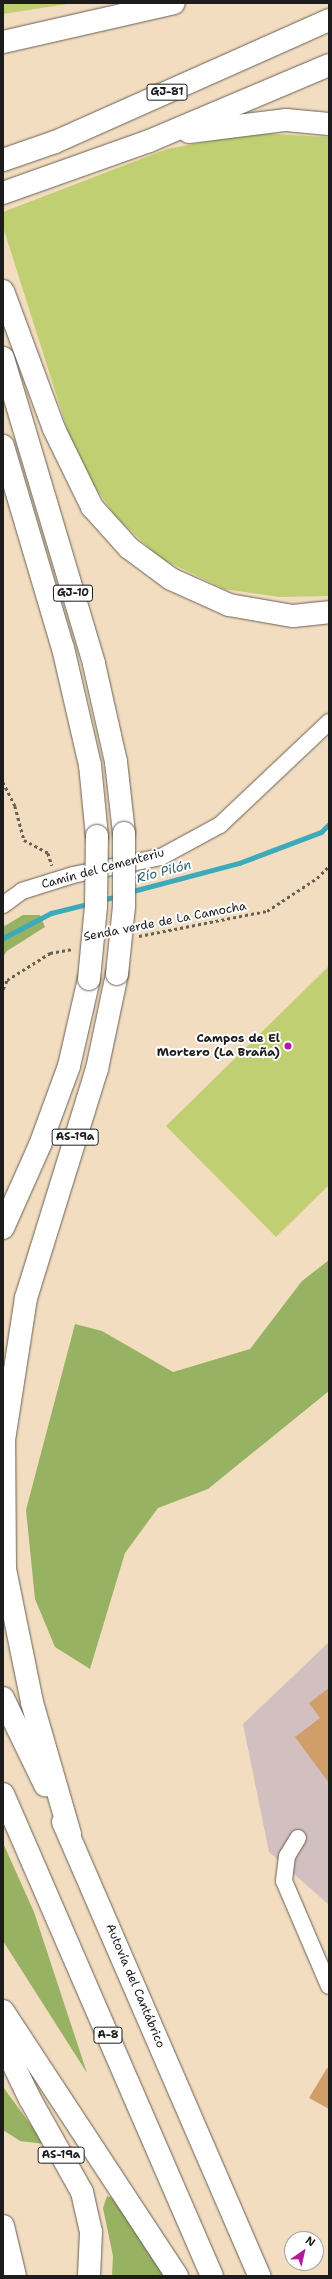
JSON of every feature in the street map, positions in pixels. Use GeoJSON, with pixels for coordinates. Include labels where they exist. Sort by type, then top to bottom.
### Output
{"type":"FeatureCollection","features":[{"type":"Feature","properties":{"kind":"highway"},"geometry":{"type":"LineString","coordinates":[[3,42],[174,3]]}},
{"type":"Feature","properties":{"kind":"highway","name":"GJ-81"},"geometry":{"type":"LineString","coordinates":[[3,160],[55,142],[329,20]]}},
{"type":"Feature","properties":{"kind":"highway"},"geometry":{"type":"LineString","coordinates":[[3,193],[149,141],[329,65]]}},
{"type":"Feature","properties":{"kind":"highway"},"geometry":{"type":"LineString","coordinates":[[149,141],[204,129],[286,120],[329,124]]}},
{"type":"Feature","properties":{"kind":"highway"},"geometry":{"type":"LineString","coordinates":[[3,291],[54,429],[88,500],[128,548],[171,580],[229,604],[293,616],[329,612]]}},
{"type":"Feature","properties":{"kind":"highway","name":"GJ-10"},"geometry":{"type":"LineString","coordinates":[[3,358],[94,664],[116,762],[124,833],[124,906],[117,974]]}},
{"type":"Feature","properties":{"kind":"highway","name":"GJ-10"},"geometry":{"type":"LineString","coordinates":[[3,446],[63,648],[90,765],[97,836],[96,906],[89,979]]}},
{"type":"Feature","properties":{"kind":"highway","name":"AS-19a"},"geometry":{"type":"LineString","coordinates":[[70,1834],[32,1702],[5,1569],[4,1440],[26,1298],[97,1069],[117,974]]}},
{"type":"Feature","properties":{"kind":"highway","name":"AS-19a"},"geometry":{"type":"LineString","coordinates":[[3,1228],[40,1145],[69,1066],[89,979]]}},
{"type":"Feature","properties":{"kind":"highway","name":"Autovía del Cantábrico"},"geometry":{"type":"LineString","coordinates":[[3,1698],[70,1834],[259,2276]]}},
{"type":"Feature","properties":{"kind":"highway","name":"A-8"},"geometry":{"type":"LineString","coordinates":[[3,1794],[212,2276]]}},
{"type":"Feature","properties":{"kind":"highway"},"geometry":{"type":"LineString","coordinates":[[3,2011],[177,2276]]}},
{"type":"Feature","properties":{"kind":"highway","name":"AS-19a"},"geometry":{"type":"LineString","coordinates":[[3,2043],[30,2098],[82,2192],[91,2232],[89,2276]]}},
{"type":"Feature","properties":{"kind":"highway"},"geometry":{"type":"LineString","coordinates":[[3,2226],[15,2276]]}},
{"type":"Feature","properties":{"kind":"street","name":"Camín del Cementeriu"},"geometry":{"type":"LineString","coordinates":[[3,905],[22,891],[57,880],[161,857],[220,824],[329,722]]}},
{"type":"Feature","properties":{"kind":"street"},"geometry":{"type":"LineString","coordinates":[[298,1838],[286,1856],[284,1881],[329,1986]]}},
{"type":"Feature","properties":{"kind":"path"},"geometry":{"type":"LineString","coordinates":[[3,782],[15,806],[24,840],[48,853],[57,880]]}},
{"type":"Feature","properties":{"kind":"path","name":"Senda verde de La Camocha"},"geometry":{"type":"LineString","coordinates":[[135,937],[267,911],[318,878],[329,866]]}},
{"type":"Feature","properties":{"kind":"path","name":"Senda verde de La Camocha"},"geometry":{"type":"LineString","coordinates":[[3,989],[7,980],[50,953],[81,947]]}},
{"type":"Feature","properties":{"kind":"shaded area"},"geometry":{"type":"Polygon","coordinates":[[[329,1642],[329,1905],[269,1852],[243,1724],[329,1642]]]}},
{"type":"Feature","properties":{"kind":"green space"},"geometry":{"type":"Polygon","coordinates":[[[3,3],[74,3],[3,14],[3,3]]]}},
{"type":"Feature","properties":{"kind":"green space"},"geometry":{"type":"Polygon","coordinates":[[[254,133],[329,137],[329,596],[279,597],[224,589],[160,558],[116,517],[78,463],[3,227],[3,212],[167,149],[254,133]]]}},
{"type":"Feature","properties":{"kind":"green space"},"geometry":{"type":"Polygon","coordinates":[[[23,915],[40,915],[45,927],[7,951],[3,957],[3,927],[23,915]]]}},
{"type":"Feature","properties":{"kind":"green space","name":"Campos de El Mortero (La Braña)"},"geometry":{"type":"Polygon","coordinates":[[[329,966],[329,1185],[276,1237],[166,1126],[329,966]]]}},
{"type":"Feature","properties":{"kind":"green space"},"geometry":{"type":"Polygon","coordinates":[[[329,1260],[329,1391],[208,1489],[158,1508],[125,1553],[90,1669],[55,1647],[35,1599],[26,1510],[75,1324],[102,1331],[173,1372],[250,1349],[302,1281],[329,1260]]]}},
{"type":"Feature","properties":{"kind":"green space"},"geometry":{"type":"Polygon","coordinates":[[[3,1843],[34,1912],[87,2073],[3,1941],[3,1843]]]}},
{"type":"Feature","properties":{"kind":"green space"},"geometry":{"type":"Polygon","coordinates":[[[3,2087],[45,2144],[20,2141],[3,2130],[3,2087]]]}},
{"type":"Feature","properties":{"kind":"green space"},"geometry":{"type":"Polygon","coordinates":[[[107,2196],[115,2199],[165,2276],[112,2276],[113,2256],[103,2208],[107,2196]]]}},
{"type":"Feature","properties":{"kind":"building"},"geometry":{"type":"Polygon","coordinates":[[[329,1688],[329,1783],[295,1737],[320,1718],[309,1703],[329,1688]]]}},
{"type":"Feature","properties":{"kind":"building"},"geometry":{"type":"Polygon","coordinates":[[[327,2068],[329,2069],[329,2109],[309,2098],[327,2068]]]}},
{"type":"Feature","properties":{"kind":"waterway","name":"Río Pilón"},"geometry":{"type":"LineString","coordinates":[[129,892],[239,863],[321,832],[329,824]]}},
{"type":"Feature","properties":{"kind":"waterway","name":"Río Pilón"},"geometry":{"type":"LineString","coordinates":[[101,900],[118,896]]}},
{"type":"Feature","properties":{"kind":"waterway","name":"Río Pilón"},"geometry":{"type":"LineString","coordinates":[[3,938],[51,913],[91,903]]}},
{"type":"Feature","properties":{"kind":"place","name":"Campos de El Mortero (La Braña)"},"geometry":{"type":"Point","coordinates":[288,1046]}}]}
